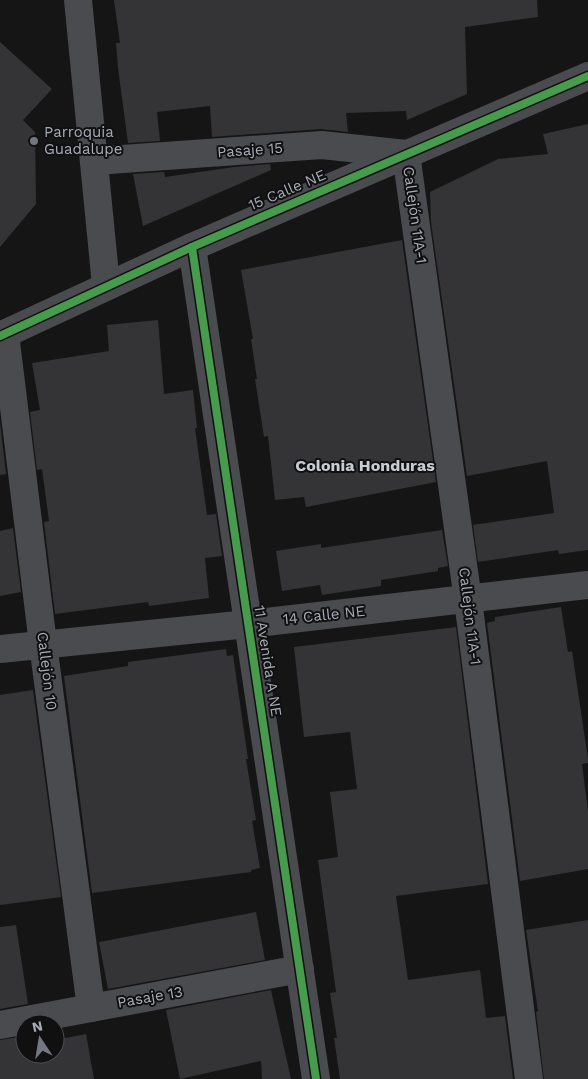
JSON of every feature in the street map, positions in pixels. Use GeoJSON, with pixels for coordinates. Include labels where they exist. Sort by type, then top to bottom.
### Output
{"type":"FeatureCollection","features":[{"type":"Feature","properties":{"kind":"street"},"geometry":{"type":"LineString","coordinates":[[78,0],[106,285]]}},
{"type":"Feature","properties":{"kind":"street","name":"15 Calle NE"},"geometry":{"type":"LineString","coordinates":[[3,335],[106,285],[588,76]]}},
{"type":"Feature","properties":{"kind":"street","name":"Pasaje 15"},"geometry":{"type":"LineString","coordinates":[[94,161],[322,145],[406,154]]}},
{"type":"Feature","properties":{"kind":"street","name":"Callejón 11A-1"},"geometry":{"type":"LineString","coordinates":[[406,154],[468,600],[529,1079]]}},
{"type":"Feature","properties":{"kind":"street","name":"11 Avenida A NE"},"geometry":{"type":"LineString","coordinates":[[192,247],[316,1079]]}},
{"type":"Feature","properties":{"kind":"street","name":"Callejón 10"},"geometry":{"type":"LineString","coordinates":[[3,335],[90,1008]]}},
{"type":"Feature","properties":{"kind":"street","name":"14 Calle NE"},"geometry":{"type":"LineString","coordinates":[[0,649],[248,624],[588,585]]}},
{"type":"Feature","properties":{"kind":"street","name":"Pasaje 13"},"geometry":{"type":"LineString","coordinates":[[0,1024],[300,969]]}},
{"type":"Feature","properties":{"kind":"building"},"geometry":{"type":"Polygon","coordinates":[[[114,0],[537,0],[538,17],[465,27],[467,94],[407,120],[406,111],[346,113],[348,132],[321,129],[212,137],[210,106],[157,112],[160,141],[128,143],[118,68],[116,43],[120,43],[114,0]]]}},
{"type":"Feature","properties":{"kind":"building"},"geometry":{"type":"Polygon","coordinates":[[[0,42],[52,89],[23,120],[35,132],[36,204],[0,247],[0,42]]]}},
{"type":"Feature","properties":{"kind":"building"},"geometry":{"type":"Polygon","coordinates":[[[588,124],[588,550],[559,554],[558,550],[478,562],[473,525],[554,513],[547,461],[467,476],[431,222],[430,192],[498,159],[548,154],[543,134],[588,124]]]}},
{"type":"Feature","properties":{"kind":"building"},"geometry":{"type":"Polygon","coordinates":[[[270,164],[271,170],[143,226],[133,174],[164,172],[165,177],[270,164]]]}},
{"type":"Feature","properties":{"kind":"building"},"geometry":{"type":"Polygon","coordinates":[[[402,240],[436,482],[306,507],[304,497],[275,500],[268,436],[264,437],[255,379],[257,379],[251,339],[253,339],[241,270],[402,240]]]}},
{"type":"Feature","properties":{"kind":"building"},"geometry":{"type":"Polygon","coordinates":[[[158,320],[164,394],[193,390],[197,428],[195,428],[207,515],[216,514],[222,556],[205,558],[209,598],[149,606],[148,602],[55,614],[44,522],[49,521],[42,469],[37,470],[30,412],[40,410],[32,363],[109,351],[107,325],[158,320]]]}},
{"type":"Feature","properties":{"kind":"building"},"geometry":{"type":"Polygon","coordinates":[[[0,422],[6,474],[0,475],[0,422]]]}},
{"type":"Feature","properties":{"kind":"building"},"geometry":{"type":"Polygon","coordinates":[[[13,528],[21,592],[0,596],[0,531],[13,528]]]}},
{"type":"Feature","properties":{"kind":"building"},"geometry":{"type":"Polygon","coordinates":[[[442,530],[448,566],[438,568],[438,571],[381,580],[381,586],[322,595],[320,585],[282,591],[276,551],[321,544],[321,548],[442,530]]]}},
{"type":"Feature","properties":{"kind":"building"},"geometry":{"type":"Polygon","coordinates":[[[561,607],[568,652],[572,651],[588,759],[588,763],[582,764],[588,811],[588,869],[520,881],[487,623],[495,621],[495,617],[561,607]]]}},
{"type":"Feature","properties":{"kind":"building"},"geometry":{"type":"Polygon","coordinates":[[[456,627],[488,884],[396,896],[408,980],[480,970],[486,1018],[505,1016],[513,1079],[340,1079],[334,1038],[337,1038],[330,993],[336,992],[318,860],[338,857],[330,792],[357,789],[350,732],[304,737],[294,647],[456,627]]]}},
{"type":"Feature","properties":{"kind":"building"},"geometry":{"type":"Polygon","coordinates":[[[226,649],[227,656],[233,655],[256,820],[252,821],[260,868],[251,870],[251,872],[92,893],[64,676],[128,666],[128,662],[226,649]]]}},
{"type":"Feature","properties":{"kind":"building"},"geometry":{"type":"Polygon","coordinates":[[[33,690],[61,897],[0,905],[0,695],[33,690]]]}},
{"type":"Feature","properties":{"kind":"building"},"geometry":{"type":"Polygon","coordinates":[[[256,912],[265,960],[108,989],[99,942],[256,912]]]}},
{"type":"Feature","properties":{"kind":"building"},"geometry":{"type":"Polygon","coordinates":[[[588,920],[588,1079],[544,1079],[536,1012],[538,1011],[526,930],[588,920]]]}},
{"type":"Feature","properties":{"kind":"building"},"geometry":{"type":"Polygon","coordinates":[[[16,925],[28,1004],[0,1009],[0,927],[16,925]]]}},
{"type":"Feature","properties":{"kind":"building"},"geometry":{"type":"Polygon","coordinates":[[[271,990],[291,1079],[262,1079],[261,1061],[180,1079],[166,1010],[271,990]]]}},
{"type":"Feature","properties":{"kind":"building"},"geometry":{"type":"Polygon","coordinates":[[[86,1034],[94,1079],[0,1079],[0,1040],[15,1038],[15,1064],[65,1064],[65,1038],[86,1034]]]}},
{"type":"Feature","properties":{"kind":"cycle path"},"geometry":{"type":"LineString","coordinates":[[0,336],[192,247],[588,76]]}},
{"type":"Feature","properties":{"kind":"cycle path"},"geometry":{"type":"LineString","coordinates":[[192,247],[316,1079]]}},
{"type":"Feature","properties":{"kind":"place","name":"Parroquia Guadalupe"},"geometry":{"type":"Point","coordinates":[34,141]}},
{"type":"Feature","properties":{"kind":"district","name":"Colonia Honduras"},"geometry":{"type":"Point","coordinates":[365,465]}}]}
